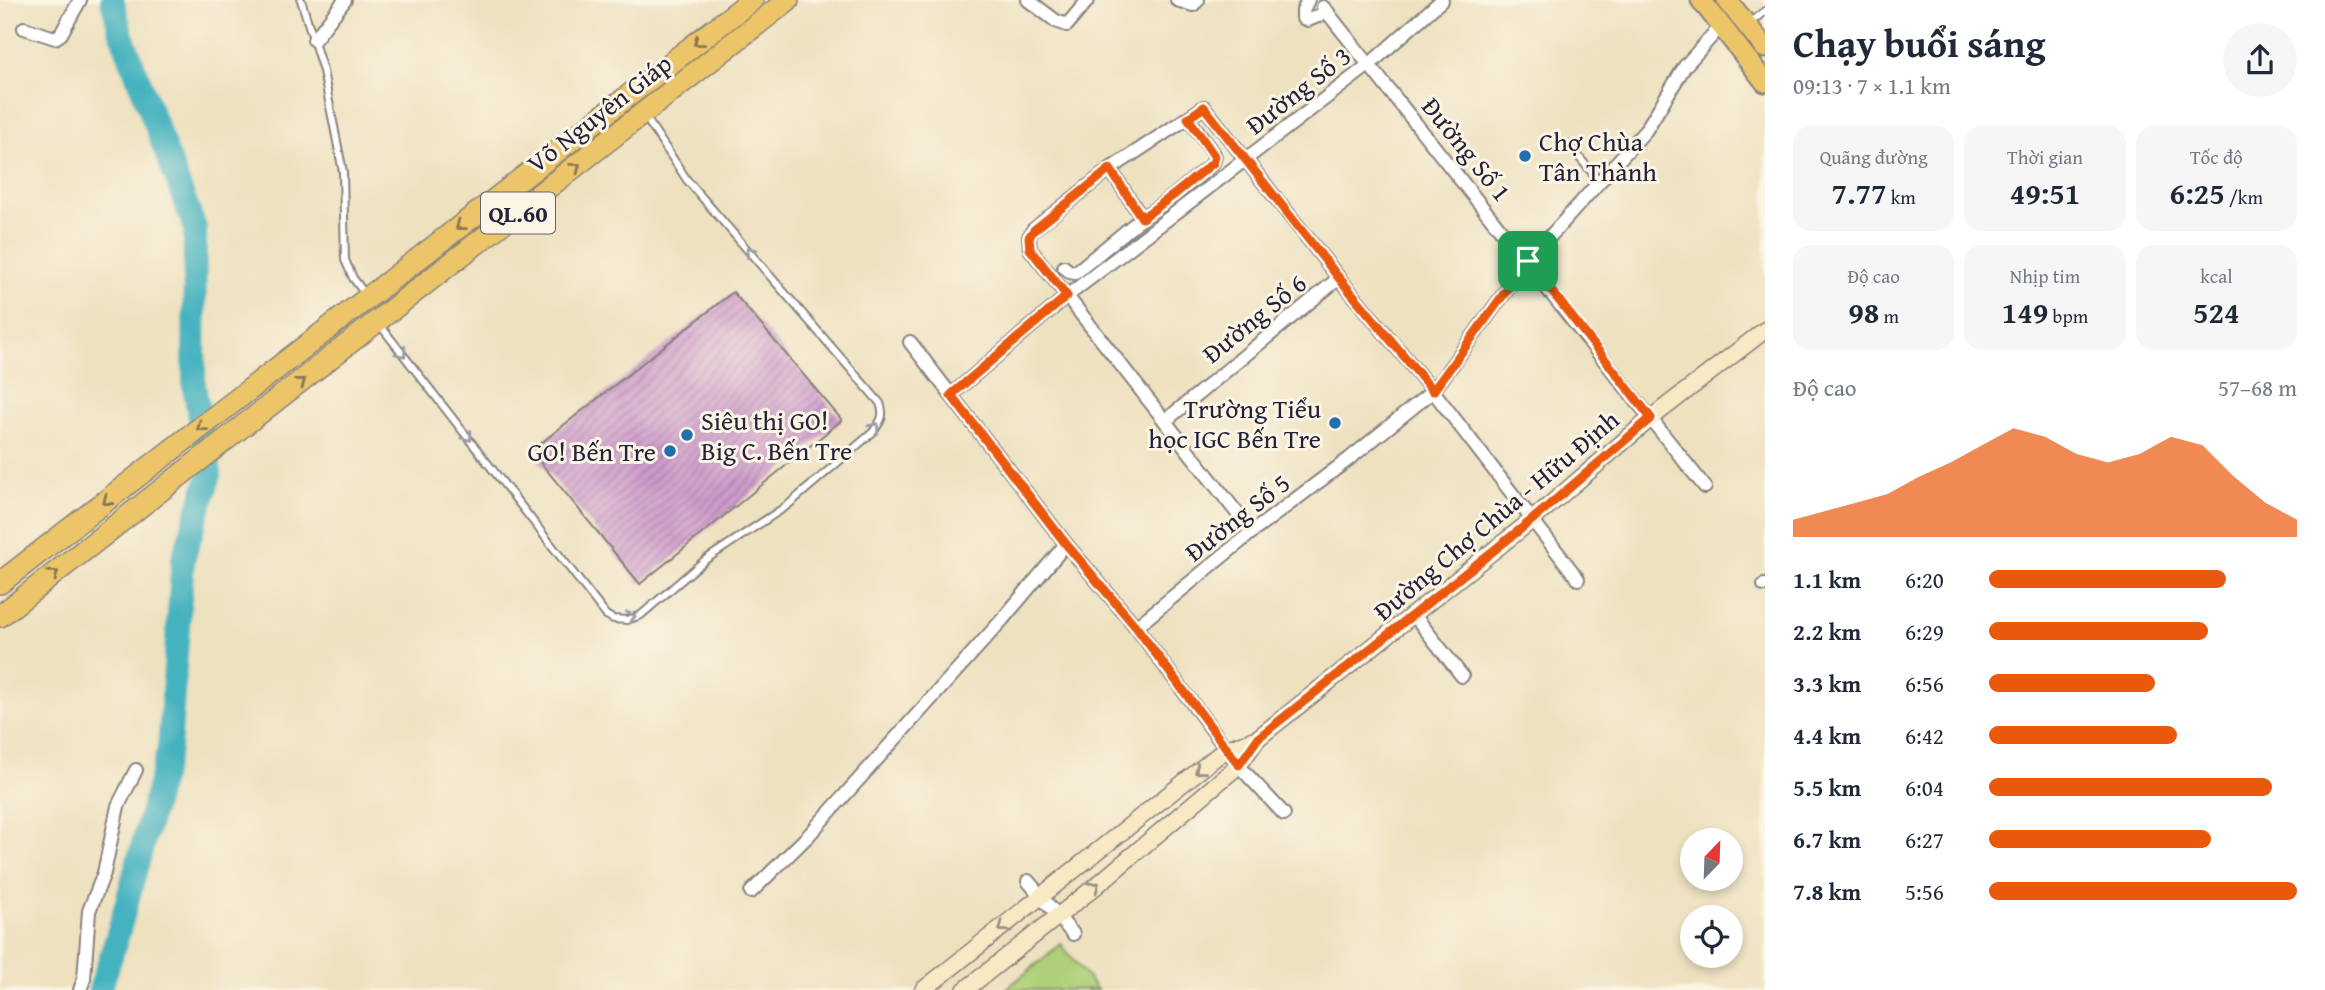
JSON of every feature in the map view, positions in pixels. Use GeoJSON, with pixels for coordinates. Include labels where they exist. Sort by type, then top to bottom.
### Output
{"type":"FeatureCollection","features":[{"type":"Feature","properties":{"kind":"highway","name":"Võ Nguyên Giáp"},"geometry":{"type":"LineString","coordinates":[[0,583],[752,0]]}},
{"type":"Feature","properties":{"kind":"highway","name":"Võ Nguyên Giáp"},"geometry":{"type":"LineString","coordinates":[[0,616],[788,0]]}},
{"type":"Feature","properties":{"kind":"main road"},"geometry":{"type":"LineString","coordinates":[[1700,0],[1765,82]]}},
{"type":"Feature","properties":{"kind":"main road"},"geometry":{"type":"LineString","coordinates":[[1727,0],[1765,48]]}},
{"type":"Feature","properties":{"kind":"street"},"geometry":{"type":"LineString","coordinates":[[24,28],[55,38],[61,34],[80,0]]}},
{"type":"Feature","properties":{"kind":"street"},"geometry":{"type":"LineString","coordinates":[[314,40],[345,0]]}},
{"type":"Feature","properties":{"kind":"street"},"geometry":{"type":"LineString","coordinates":[[1028,0],[1064,25],[1071,22],[1088,0]]}},
{"type":"Feature","properties":{"kind":"street"},"geometry":{"type":"LineString","coordinates":[[1177,0],[1193,5],[1198,0]]}},
{"type":"Feature","properties":{"kind":"street","name":"Đường Số 1"},"geometry":{"type":"LineString","coordinates":[[1308,0],[1303,10],[1303,18],[1308,20],[1325,9],[1705,486]]}},
{"type":"Feature","properties":{"kind":"street","name":"Đường Số 3"},"geometry":{"type":"LineString","coordinates":[[951,395],[1067,296],[1370,64],[1440,1]]}},
{"type":"Feature","properties":{"kind":"street","name":"Đường Số 5"},"geometry":{"type":"LineString","coordinates":[[1136,627],[1252,532],[1433,391],[1528,261],[1646,130],[1685,66],[1721,26]]}},
{"type":"Feature","properties":{"kind":"street"},"geometry":{"type":"LineString","coordinates":[[1252,532],[1030,249],[1029,237],[1034,230],[1110,169],[1204,107],[1339,278],[1433,391],[1578,579]]}},
{"type":"Feature","properties":{"kind":"street"},"geometry":{"type":"LineString","coordinates":[[1064,267],[1075,272],[1213,163],[1213,152],[1188,118]]}},
{"type":"Feature","properties":{"kind":"street"},"geometry":{"type":"LineString","coordinates":[[1110,169],[1142,218]]}},
{"type":"Feature","properties":{"kind":"street","name":"Đường Số 6"},"geometry":{"type":"LineString","coordinates":[[1165,421],[1339,278]]}},
{"type":"Feature","properties":{"kind":"street","name":"Đường Chợ Chùa - Hữu Định"},"geometry":{"type":"LineString","coordinates":[[1258,738],[1532,520],[1651,418],[1765,330]]}},
{"type":"Feature","properties":{"kind":"street"},"geometry":{"type":"LineString","coordinates":[[910,342],[1066,544],[1136,627],[1226,749],[1284,814]]}},
{"type":"Feature","properties":{"kind":"street"},"geometry":{"type":"LineString","coordinates":[[751,892],[808,836],[1002,620],[1066,544]]}},
{"type":"Feature","properties":{"kind":"street"},"geometry":{"type":"LineString","coordinates":[[1414,615],[1462,676]]}},
{"type":"Feature","properties":{"kind":"street"},"geometry":{"type":"LineString","coordinates":[[923,990],[1226,749],[1258,738]]}},
{"type":"Feature","properties":{"kind":"street"},"geometry":{"type":"LineString","coordinates":[[965,990],[1239,765],[1258,738]]}},
{"type":"Feature","properties":{"kind":"street"},"geometry":{"type":"LineString","coordinates":[[80,990],[87,958],[89,911],[104,873],[122,795],[136,769]]}},
{"type":"Feature","properties":{"kind":"street"},"geometry":{"type":"LineString","coordinates":[[1028,881],[1073,934]]}},
{"type":"Feature","properties":{"kind":"lane"},"geometry":{"type":"LineString","coordinates":[[301,0],[314,40],[343,172],[345,260],[353,278],[368,298]]}},
{"type":"Feature","properties":{"kind":"lane"},"geometry":{"type":"LineString","coordinates":[[1747,25],[1765,11]]}},
{"type":"Feature","properties":{"kind":"lane"},"geometry":{"type":"LineString","coordinates":[[378,323],[606,615],[613,619],[627,620],[641,615],[705,560],[788,505],[873,432],[883,418],[880,403],[687,180],[643,114]]}},
{"type":"Feature","properties":{"kind":"lane"},"geometry":{"type":"LineString","coordinates":[[1568,145],[1600,182]]}},
{"type":"Feature","properties":{"kind":"green space"},"geometry":{"type":"Polygon","coordinates":[[[1061,944],[1097,990],[1005,990],[1061,944]]]}},
{"type":"Feature","properties":{"kind":"building","name":"Siêu thị GO! Big C. Bến Tre"},"geometry":{"type":"Polygon","coordinates":[[[733,292],[842,420],[640,584],[531,451],[733,292]]]}},
{"type":"Feature","properties":{"kind":"waterway"},"geometry":{"type":"LineString","coordinates":[[100,990],[169,749],[183,559],[210,474],[194,386],[195,228],[121,33],[112,0]]}},
{"type":"Feature","properties":{"kind":"place","name":"Chợ Chùa Tân Thành"},"geometry":{"type":"Point","coordinates":[1525,156]}},
{"type":"Feature","properties":{"kind":"place","name":"Trường Tiểu học IGC Bến Tre"},"geometry":{"type":"Point","coordinates":[1335,423]}},
{"type":"Feature","properties":{"kind":"place","name":"Siêu thị GO! Big C. Bến Tre"},"geometry":{"type":"Point","coordinates":[687,435]}},
{"type":"Feature","properties":{"kind":"place","name":"GO! Bến Tre"},"geometry":{"type":"Point","coordinates":[670,451]}},
{"type":"Feature","properties":{"kind":"route"},"geometry":{"type":"LineString","coordinates":[[1204,107],[1339,278],[1433,391],[1528,261],[1651,418],[1532,520],[1258,738],[1239,765],[1136,627],[1066,544],[951,395],[1067,296],[1030,249],[1029,237],[1034,230],[1110,169],[1142,218],[1213,163],[1213,152],[1188,118],[1204,107]]}}]}
